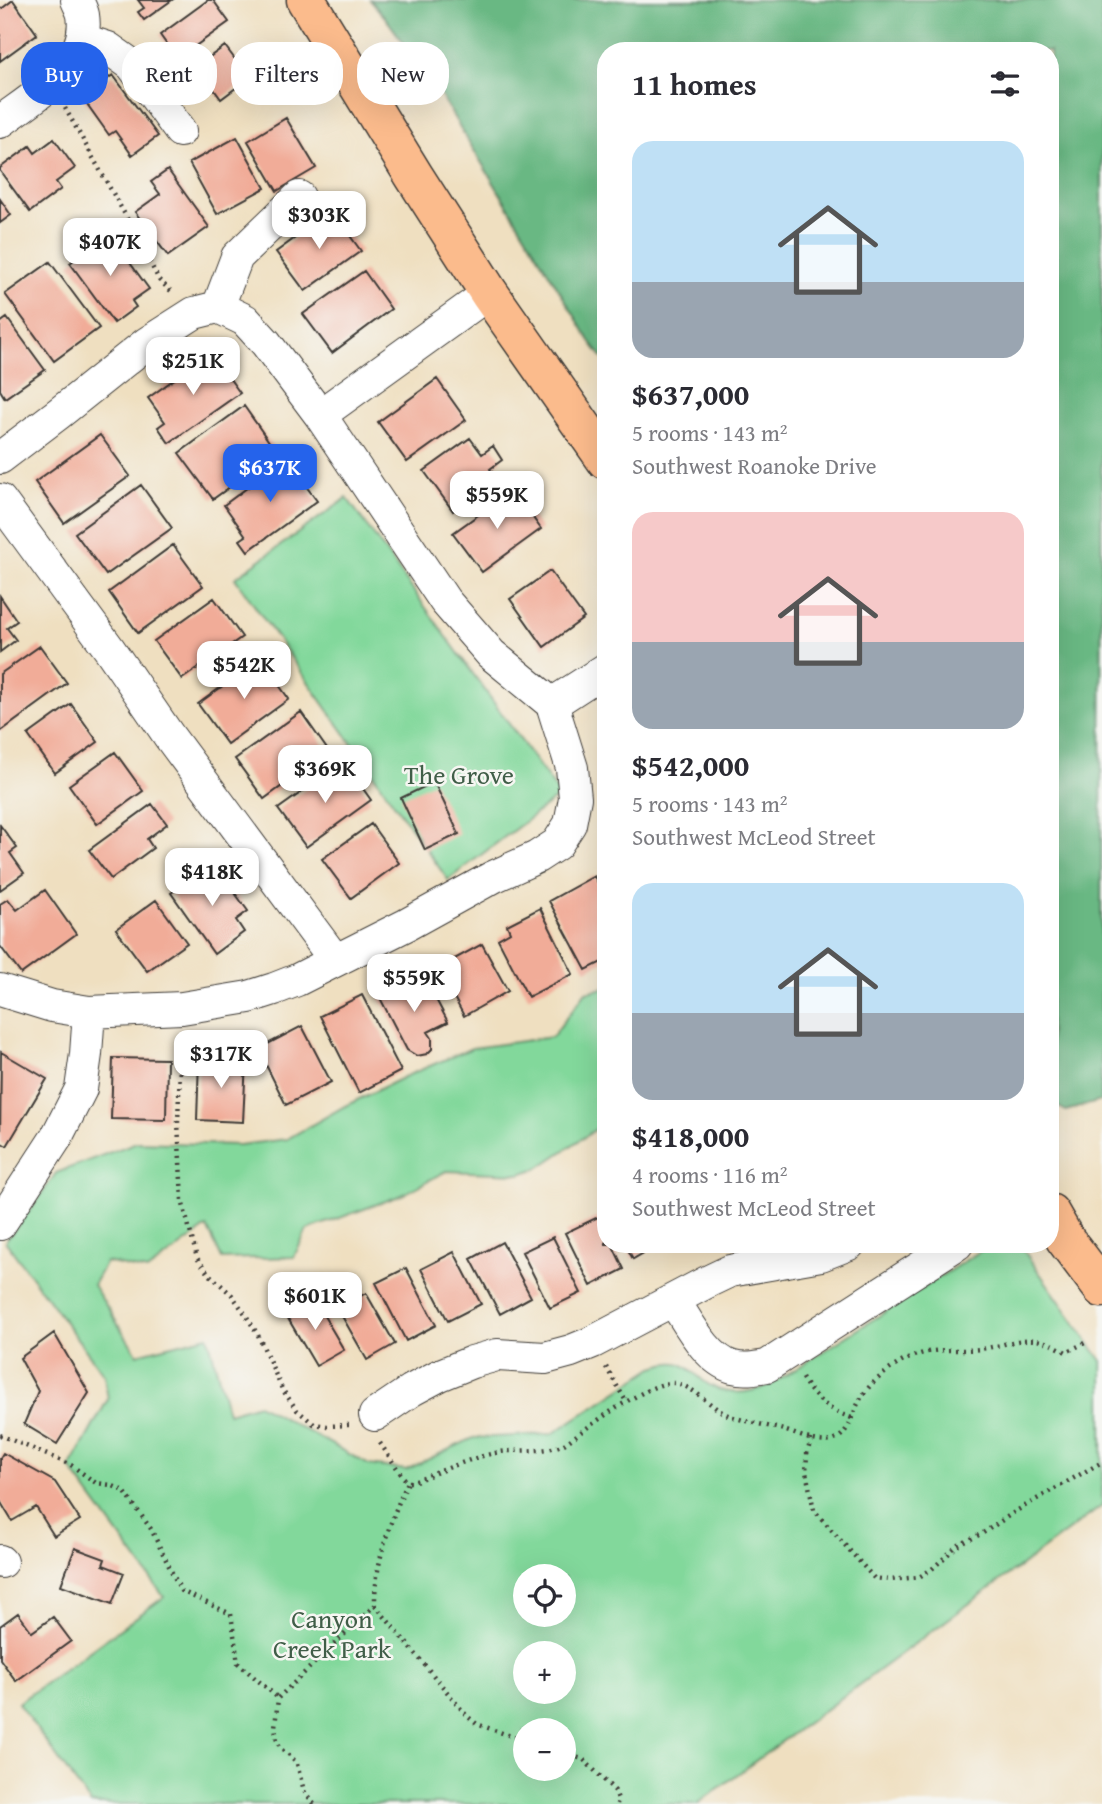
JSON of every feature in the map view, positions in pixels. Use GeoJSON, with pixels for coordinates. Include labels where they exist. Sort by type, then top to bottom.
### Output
{"type":"FeatureCollection","features":[{"type":"Feature","properties":{"kind":"main road"},"geometry":{"type":"LineString","coordinates":[[306,0],[489,293],[597,447]]}},
{"type":"Feature","properties":{"kind":"main road"},"geometry":{"type":"LineString","coordinates":[[1059,1229],[1102,1289]]}},
{"type":"Feature","properties":{"kind":"street"},"geometry":{"type":"LineString","coordinates":[[77,0],[83,15],[83,40],[108,48],[132,65],[180,131]]}},
{"type":"Feature","properties":{"kind":"street"},"geometry":{"type":"LineString","coordinates":[[0,122],[23,105]]}},
{"type":"Feature","properties":{"kind":"street"},"geometry":{"type":"LineString","coordinates":[[0,458],[147,343],[206,310],[237,257],[299,197]]}},
{"type":"Feature","properties":{"kind":"street"},"geometry":{"type":"LineString","coordinates":[[320,415],[489,293]]}},
{"type":"Feature","properties":{"kind":"street"},"geometry":{"type":"LineString","coordinates":[[0,990],[52,1006],[89,1012],[181,1008],[249,997],[297,980],[493,877],[537,857],[557,844],[570,824],[576,798],[572,768],[552,704],[491,654],[445,601],[320,415],[266,343],[245,320],[206,310]]}},
{"type":"Feature","properties":{"kind":"street"},"geometry":{"type":"LineString","coordinates":[[0,499],[169,736],[335,960]]}},
{"type":"Feature","properties":{"kind":"street"},"geometry":{"type":"LineString","coordinates":[[552,704],[597,675]]}},
{"type":"Feature","properties":{"kind":"street"},"geometry":{"type":"LineString","coordinates":[[0,1224],[57,1138],[82,1089],[89,1012]]}},
{"type":"Feature","properties":{"kind":"street"},"geometry":{"type":"LineString","coordinates":[[370,1418],[412,1390],[472,1362],[497,1355],[545,1358],[571,1351],[730,1271],[826,1253]]}},
{"type":"Feature","properties":{"kind":"street"},"geometry":{"type":"LineString","coordinates":[[674,1301],[703,1345],[717,1358],[730,1367],[748,1369],[767,1366],[943,1253]]}},
{"type":"Feature","properties":{"kind":"path"},"geometry":{"type":"LineString","coordinates":[[64,105],[159,280],[206,310]]}},
{"type":"Feature","properties":{"kind":"path"},"geometry":{"type":"LineString","coordinates":[[181,1008],[178,1122],[182,1200],[197,1258],[209,1274],[232,1295],[246,1315],[282,1389],[297,1410],[314,1424],[327,1426],[370,1418],[408,1482]]}},
{"type":"Feature","properties":{"kind":"path"},"geometry":{"type":"LineString","coordinates":[[408,1482],[498,1453],[552,1449],[642,1393],[674,1382],[727,1415],[829,1442],[838,1439],[846,1431],[860,1400],[871,1385],[888,1370],[908,1359],[931,1351],[980,1349],[1020,1339],[1041,1340],[1066,1352],[1087,1342]]}},
{"type":"Feature","properties":{"kind":"path"},"geometry":{"type":"LineString","coordinates":[[593,1342],[626,1403]]}},
{"type":"Feature","properties":{"kind":"path"},"geometry":{"type":"LineString","coordinates":[[787,1353],[808,1389],[818,1400],[838,1413],[852,1418]]}},
{"type":"Feature","properties":{"kind":"path"},"geometry":{"type":"LineString","coordinates":[[0,1435],[71,1465],[96,1483],[111,1485],[124,1491],[152,1530],[181,1591],[231,1614],[238,1663],[278,1698]]}},
{"type":"Feature","properties":{"kind":"path"},"geometry":{"type":"LineString","coordinates":[[811,1439],[806,1472],[814,1510],[874,1578],[890,1580],[919,1577],[957,1546],[1102,1462]]}},
{"type":"Feature","properties":{"kind":"path"},"geometry":{"type":"LineString","coordinates":[[408,1482],[393,1514],[377,1574],[374,1605],[467,1716],[477,1724],[513,1737]]}},
{"type":"Feature","properties":{"kind":"path"},"geometry":{"type":"LineString","coordinates":[[314,1804],[304,1791],[297,1764],[282,1750],[277,1741],[275,1727],[278,1698],[374,1605]]}},
{"type":"Feature","properties":{"kind":"path"},"geometry":{"type":"LineString","coordinates":[[576,1756],[583,1759],[615,1791],[617,1804]]}},
{"type":"Feature","properties":{"kind":"green space"},"geometry":{"type":"Polygon","coordinates":[[[370,0],[1102,0],[1101,1101],[1066,1111],[1059,1107],[1059,42],[597,42],[597,350],[446,105],[449,105],[449,42],[403,42],[370,0]]]}},
{"type":"Feature","properties":{"kind":"green space","name":"The Grove"},"geometry":{"type":"Polygon","coordinates":[[[347,498],[560,795],[448,880],[235,578],[347,498]]]}},
{"type":"Feature","properties":{"kind":"green space","name":"Canyon Creek Park"},"geometry":{"type":"Polygon","coordinates":[[[597,990],[597,1128],[538,1168],[520,1174],[446,1171],[402,1195],[307,1230],[294,1257],[222,1259],[207,1227],[147,1271],[106,1262],[93,1285],[137,1354],[208,1336],[228,1413],[258,1404],[369,1465],[406,1470],[473,1438],[552,1434],[654,1367],[664,1364],[684,1365],[707,1383],[725,1391],[743,1392],[763,1388],[977,1253],[1025,1253],[1102,1361],[1102,1506],[697,1804],[91,1804],[18,1703],[164,1597],[70,1468],[108,1399],[104,1375],[5,1241],[56,1173],[137,1142],[239,1145],[287,1139],[345,1106],[472,1048],[552,1037],[586,992],[597,990]]]}},
{"type":"Feature","properties":{"kind":"building"},"geometry":{"type":"Polygon","coordinates":[[[13,0],[37,34],[26,42],[21,42],[21,46],[0,61],[0,10],[13,0]]]}},
{"type":"Feature","properties":{"kind":"building"},"geometry":{"type":"Polygon","coordinates":[[[138,0],[172,0],[144,20],[138,12],[144,8],[138,0]]]}},
{"type":"Feature","properties":{"kind":"building"},"geometry":{"type":"Polygon","coordinates":[[[208,0],[213,0],[229,22],[201,42],[165,42],[160,35],[208,0]]]}},
{"type":"Feature","properties":{"kind":"building"},"geometry":{"type":"Polygon","coordinates":[[[225,46],[231,54],[231,92],[221,99],[217,94],[217,52],[225,46]]]}},
{"type":"Feature","properties":{"kind":"building"},"geometry":{"type":"Polygon","coordinates":[[[113,75],[122,87],[122,105],[135,105],[158,136],[132,155],[115,131],[109,135],[88,105],[108,105],[108,79],[113,75]]]}},
{"type":"Feature","properties":{"kind":"building"},"geometry":{"type":"Polygon","coordinates":[[[286,118],[316,168],[277,191],[248,141],[286,118]]]}},
{"type":"Feature","properties":{"kind":"building"},"geometry":{"type":"Polygon","coordinates":[[[237,137],[265,188],[217,214],[189,163],[237,137]]]}},
{"type":"Feature","properties":{"kind":"building"},"geometry":{"type":"Polygon","coordinates":[[[54,139],[75,168],[56,182],[61,189],[30,212],[0,168],[30,146],[35,153],[54,139]]]}},
{"type":"Feature","properties":{"kind":"building"},"geometry":{"type":"Polygon","coordinates":[[[168,170],[209,227],[168,256],[135,212],[160,194],[151,182],[168,170]]]}},
{"type":"Feature","properties":{"kind":"building"},"geometry":{"type":"Polygon","coordinates":[[[0,199],[11,215],[0,223],[0,199]]]}},
{"type":"Feature","properties":{"kind":"building"},"geometry":{"type":"Polygon","coordinates":[[[332,211],[361,251],[305,291],[276,252],[332,211]]]}},
{"type":"Feature","properties":{"kind":"building"},"geometry":{"type":"Polygon","coordinates":[[[109,234],[149,289],[132,301],[136,307],[114,323],[70,263],[109,234]]]}},
{"type":"Feature","properties":{"kind":"building"},"geometry":{"type":"Polygon","coordinates":[[[50,262],[99,328],[54,361],[5,294],[50,262]]]}},
{"type":"Feature","properties":{"kind":"building"},"geometry":{"type":"Polygon","coordinates":[[[364,271],[391,309],[332,353],[303,314],[364,271]]]}},
{"type":"Feature","properties":{"kind":"building"},"geometry":{"type":"Polygon","coordinates":[[[7,318],[45,370],[5,398],[0,390],[0,323],[7,318]]]}},
{"type":"Feature","properties":{"kind":"building"},"geometry":{"type":"Polygon","coordinates":[[[211,353],[240,393],[169,443],[158,427],[165,422],[148,398],[211,353]]]}},
{"type":"Feature","properties":{"kind":"building"},"geometry":{"type":"Polygon","coordinates":[[[437,379],[466,420],[407,462],[378,422],[437,379]]]}},
{"type":"Feature","properties":{"kind":"building"},"geometry":{"type":"Polygon","coordinates":[[[244,406],[277,453],[213,499],[179,453],[244,406]]]}},
{"type":"Feature","properties":{"kind":"building"},"geometry":{"type":"Polygon","coordinates":[[[100,435],[130,476],[64,523],[35,482],[100,435]]]}},
{"type":"Feature","properties":{"kind":"building"},"geometry":{"type":"Polygon","coordinates":[[[470,438],[482,454],[493,446],[502,460],[490,469],[497,479],[453,511],[424,471],[470,438]]]}},
{"type":"Feature","properties":{"kind":"building"},"geometry":{"type":"Polygon","coordinates":[[[286,459],[317,501],[248,551],[240,540],[246,536],[224,505],[286,459]]]}},
{"type":"Feature","properties":{"kind":"building"},"geometry":{"type":"Polygon","coordinates":[[[141,485],[172,528],[106,575],[75,533],[141,485]]]}},
{"type":"Feature","properties":{"kind":"building"},"geometry":{"type":"Polygon","coordinates":[[[513,490],[541,529],[482,572],[453,533],[513,490]]]}},
{"type":"Feature","properties":{"kind":"building"},"geometry":{"type":"Polygon","coordinates":[[[173,545],[203,586],[138,633],[109,592],[173,545]]]}},
{"type":"Feature","properties":{"kind":"building"},"geometry":{"type":"Polygon","coordinates":[[[550,571],[584,618],[544,647],[510,599],[550,571]]]}},
{"type":"Feature","properties":{"kind":"building"},"geometry":{"type":"Polygon","coordinates":[[[0,596],[17,621],[7,628],[16,640],[0,652],[0,596]]]}},
{"type":"Feature","properties":{"kind":"building"},"geometry":{"type":"Polygon","coordinates":[[[214,598],[242,637],[182,679],[154,641],[214,598]]]}},
{"type":"Feature","properties":{"kind":"building"},"geometry":{"type":"Polygon","coordinates":[[[40,646],[67,683],[0,732],[0,674],[40,646]]]}},
{"type":"Feature","properties":{"kind":"building"},"geometry":{"type":"Polygon","coordinates":[[[260,659],[289,699],[227,744],[198,704],[260,659]]]}},
{"type":"Feature","properties":{"kind":"building"},"geometry":{"type":"Polygon","coordinates":[[[71,704],[98,742],[55,773],[28,735],[71,704]]]}},
{"type":"Feature","properties":{"kind":"building"},"geometry":{"type":"Polygon","coordinates":[[[301,712],[329,752],[264,799],[235,759],[301,712]]]}},
{"type":"Feature","properties":{"kind":"building"},"geometry":{"type":"Polygon","coordinates":[[[115,752],[143,791],[97,824],[69,785],[115,752]]]}},
{"type":"Feature","properties":{"kind":"building"},"geometry":{"type":"Polygon","coordinates":[[[344,762],[371,800],[306,847],[278,809],[344,762]]]}},
{"type":"Feature","properties":{"kind":"building"},"geometry":{"type":"Polygon","coordinates":[[[434,782],[459,834],[425,850],[401,798],[434,782]]]}},
{"type":"Feature","properties":{"kind":"building"},"geometry":{"type":"Polygon","coordinates":[[[152,804],[167,824],[147,839],[153,848],[111,879],[89,850],[152,804]]]}},
{"type":"Feature","properties":{"kind":"building"},"geometry":{"type":"Polygon","coordinates":[[[371,824],[399,863],[351,898],[322,859],[371,824]]]}},
{"type":"Feature","properties":{"kind":"building"},"geometry":{"type":"Polygon","coordinates":[[[0,825],[17,848],[10,853],[24,873],[0,890],[0,825]]]}},
{"type":"Feature","properties":{"kind":"building"},"geometry":{"type":"Polygon","coordinates":[[[213,863],[248,911],[236,920],[244,932],[214,954],[171,893],[213,863]]]}},
{"type":"Feature","properties":{"kind":"building"},"geometry":{"type":"Polygon","coordinates":[[[594,876],[597,881],[597,964],[586,970],[549,901],[594,876]]]}},
{"type":"Feature","properties":{"kind":"building"},"geometry":{"type":"Polygon","coordinates":[[[45,890],[76,934],[21,974],[0,946],[0,904],[8,899],[17,910],[45,890]]]}},
{"type":"Feature","properties":{"kind":"building"},"geometry":{"type":"Polygon","coordinates":[[[156,900],[187,943],[147,971],[116,929],[156,900]]]}},
{"type":"Feature","properties":{"kind":"building"},"geometry":{"type":"Polygon","coordinates":[[[540,908],[573,974],[528,997],[498,939],[510,932],[507,925],[540,908]]]}},
{"type":"Feature","properties":{"kind":"building"},"geometry":{"type":"Polygon","coordinates":[[[482,944],[508,991],[464,1016],[438,968],[482,944]]]}},
{"type":"Feature","properties":{"kind":"building"},"geometry":{"type":"Polygon","coordinates":[[[422,973],[448,1022],[428,1032],[432,1038],[432,1049],[427,1054],[417,1056],[407,1050],[379,996],[422,973]]]}},
{"type":"Feature","properties":{"kind":"building"},"geometry":{"type":"Polygon","coordinates":[[[362,995],[401,1071],[359,1093],[320,1016],[362,995]]]}},
{"type":"Feature","properties":{"kind":"building"},"geometry":{"type":"Polygon","coordinates":[[[302,1026],[331,1082],[286,1105],[258,1049],[302,1026]]]}},
{"type":"Feature","properties":{"kind":"building"},"geometry":{"type":"Polygon","coordinates":[[[1,1052],[47,1079],[7,1146],[0,1142],[1,1052]]]}},
{"type":"Feature","properties":{"kind":"building"},"geometry":{"type":"Polygon","coordinates":[[[113,1058],[167,1059],[166,1120],[111,1119],[113,1058]]]}},
{"type":"Feature","properties":{"kind":"building"},"geometry":{"type":"Polygon","coordinates":[[[199,1059],[246,1061],[243,1122],[197,1120],[199,1059]]]}},
{"type":"Feature","properties":{"kind":"building"},"geometry":{"type":"Polygon","coordinates":[[[597,1217],[597,1253],[616,1253],[624,1269],[591,1286],[565,1233],[597,1217]]]}},
{"type":"Feature","properties":{"kind":"building"},"geometry":{"type":"Polygon","coordinates":[[[553,1237],[581,1293],[550,1308],[522,1252],[553,1237]]]}},
{"type":"Feature","properties":{"kind":"building"},"geometry":{"type":"Polygon","coordinates":[[[502,1242],[531,1297],[500,1314],[471,1259],[502,1242]]]}},
{"type":"Feature","properties":{"kind":"building"},"geometry":{"type":"Polygon","coordinates":[[[454,1252],[481,1304],[448,1321],[421,1269],[454,1252]]]}},
{"type":"Feature","properties":{"kind":"building"},"geometry":{"type":"Polygon","coordinates":[[[630,1253],[643,1253],[633,1259],[630,1253]]]}},
{"type":"Feature","properties":{"kind":"building"},"geometry":{"type":"Polygon","coordinates":[[[406,1268],[436,1325],[406,1341],[376,1283],[406,1268]]]}},
{"type":"Feature","properties":{"kind":"building"},"geometry":{"type":"Polygon","coordinates":[[[366,1293],[395,1344],[367,1360],[338,1309],[366,1293]]]}},
{"type":"Feature","properties":{"kind":"building"},"geometry":{"type":"Polygon","coordinates":[[[314,1299],[344,1350],[316,1366],[286,1315],[314,1299]]]}},
{"type":"Feature","properties":{"kind":"building"},"geometry":{"type":"Polygon","coordinates":[[[54,1333],[89,1393],[57,1444],[24,1424],[38,1391],[20,1358],[54,1333]]]}},
{"type":"Feature","properties":{"kind":"building"},"geometry":{"type":"Polygon","coordinates":[[[3,1453],[55,1482],[80,1520],[54,1536],[36,1507],[12,1521],[0,1501],[0,1458],[3,1453]]]}},
{"type":"Feature","properties":{"kind":"building"},"geometry":{"type":"Polygon","coordinates":[[[75,1548],[105,1559],[103,1565],[124,1573],[112,1604],[61,1585],[75,1548]]]}},
{"type":"Feature","properties":{"kind":"building"},"geometry":{"type":"Polygon","coordinates":[[[18,1613],[32,1632],[53,1617],[71,1641],[16,1681],[0,1659],[0,1626],[18,1613]]]}}]}
